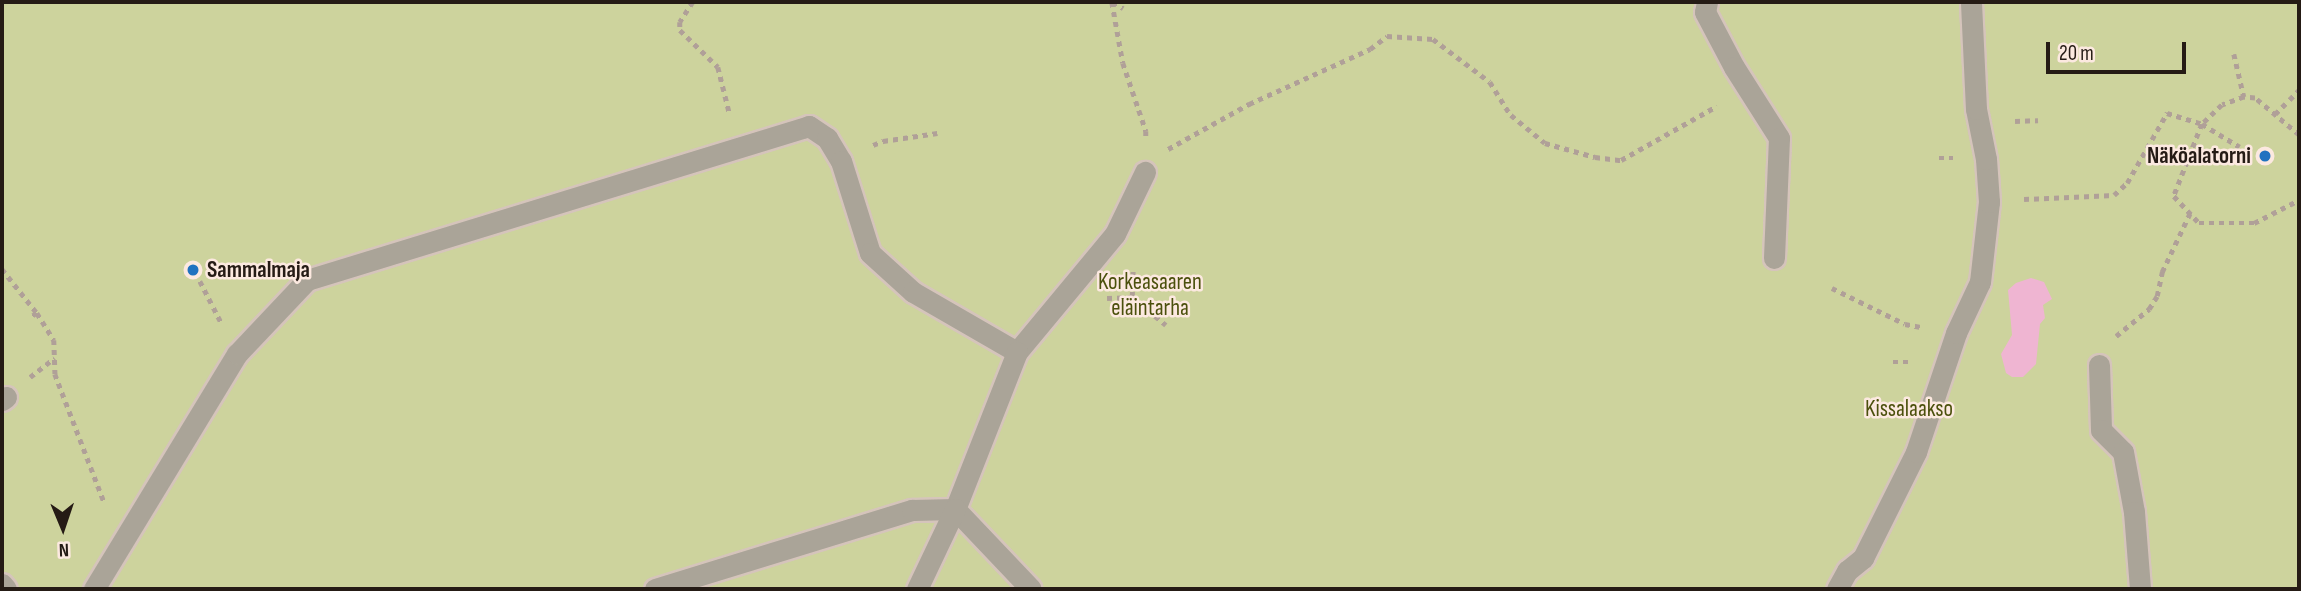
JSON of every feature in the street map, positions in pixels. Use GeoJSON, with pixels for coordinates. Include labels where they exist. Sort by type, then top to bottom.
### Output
{"type":"FeatureCollection","features":[{"type":"Feature","properties":{"kind":"lane"},"geometry":{"type":"LineString","coordinates":[[1707,2],[1705,12],[1747,89],[1779,138],[1773,258]]}},
{"type":"Feature","properties":{"kind":"lane"},"geometry":{"type":"LineString","coordinates":[[1837,589],[1847,571],[1863,558],[1916,452],[1956,333],[1980,282],[1989,224],[1986,159],[1976,109],[1971,2]]}},
{"type":"Feature","properties":{"kind":"lane"},"geometry":{"type":"LineString","coordinates":[[93,589],[237,354],[307,280],[809,126],[827,138],[841,161],[870,253],[913,292],[1017,352]]}},
{"type":"Feature","properties":{"kind":"lane"},"geometry":{"type":"LineString","coordinates":[[917,589],[955,509],[1017,352],[1115,234],[1144,172]]}},
{"type":"Feature","properties":{"kind":"lane"},"geometry":{"type":"LineString","coordinates":[[2099,365],[2101,430],[2123,452],[2134,512],[2140,589]]}},
{"type":"Feature","properties":{"kind":"lane"},"geometry":{"type":"LineString","coordinates":[[656,589],[912,510],[955,509],[1031,589]]}},
{"type":"Feature","properties":{"kind":"lane"},"geometry":{"type":"LineString","coordinates":[[2,584],[6,589]]}},
{"type":"Feature","properties":{"kind":"path"},"geometry":{"type":"LineString","coordinates":[[694,2],[680,22],[680,30],[718,67],[721,91],[741,146]]}},
{"type":"Feature","properties":{"kind":"path"},"geometry":{"type":"LineString","coordinates":[[1112,2],[1123,8]]}},
{"type":"Feature","properties":{"kind":"path"},"geometry":{"type":"LineString","coordinates":[[1112,2],[1123,64],[1146,131],[1144,172]]}},
{"type":"Feature","properties":{"kind":"path"},"geometry":{"type":"LineString","coordinates":[[1179,142],[1250,104],[1370,48],[1387,36],[1433,39],[1490,82],[1511,115],[1545,143],[1595,157],[1621,160],[1747,89]]}},
{"type":"Feature","properties":{"kind":"path"},"geometry":{"type":"LineString","coordinates":[[2234,54],[2244,97]]}},
{"type":"Feature","properties":{"kind":"path"},"geometry":{"type":"LineString","coordinates":[[2275,114],[2299,90]]}},
{"type":"Feature","properties":{"kind":"path"},"geometry":{"type":"LineString","coordinates":[[2299,135],[2255,97],[2244,97],[2222,105],[2202,124],[2175,196],[2199,223],[2254,223],[2299,200]]}},
{"type":"Feature","properties":{"kind":"path"},"geometry":{"type":"LineString","coordinates":[[2042,198],[2114,195],[2127,183],[2167,113],[2202,124],[2239,147]]}},
{"type":"Feature","properties":{"kind":"path"},"geometry":{"type":"LineString","coordinates":[[841,161],[883,141],[937,133]]}},
{"type":"Feature","properties":{"kind":"path"},"geometry":{"type":"LineString","coordinates":[[2099,365],[2101,353],[2108,343],[2149,309],[2157,296],[2162,272],[2189,213]]}},
{"type":"Feature","properties":{"kind":"path"},"geometry":{"type":"LineString","coordinates":[[2,269],[37,313],[54,340],[55,374],[78,434]]}},
{"type":"Feature","properties":{"kind":"path"},"geometry":{"type":"LineString","coordinates":[[200,281],[237,354]]}},
{"type":"Feature","properties":{"kind":"path"},"geometry":{"type":"LineString","coordinates":[[1832,288],[1905,324],[1956,333]]}},
{"type":"Feature","properties":{"kind":"path"},"geometry":{"type":"LineString","coordinates":[[1132,297],[1166,325]]}},
{"type":"Feature","properties":{"kind":"path"},"geometry":{"type":"LineString","coordinates":[[31,317],[37,313]]}},
{"type":"Feature","properties":{"kind":"green space","name":"Korkeasaaren eläintarha"},"geometry":{"type":"Polygon","coordinates":[[[2,2],[2299,2],[2299,589],[2,589],[2,2]]]}},
{"type":"Feature","properties":{"kind":"shaded area"},"geometry":{"type":"Polygon","coordinates":[[[2031,278],[2044,282],[2052,299],[2043,305],[2045,318],[2040,324],[2036,364],[2023,377],[2012,377],[2006,373],[2001,354],[2012,335],[2008,290],[2016,283],[2031,278]]]}},
{"type":"Feature","properties":{"kind":"place","name":"Näköalatorni"},"geometry":{"type":"Point","coordinates":[2265,156]}},
{"type":"Feature","properties":{"kind":"place","name":"Sammalmaja"},"geometry":{"type":"Point","coordinates":[193,270]}},
{"type":"Feature","properties":{"kind":"park label","name":"Kissalaakso"},"geometry":{"type":"Point","coordinates":[1909,409]}}]}
